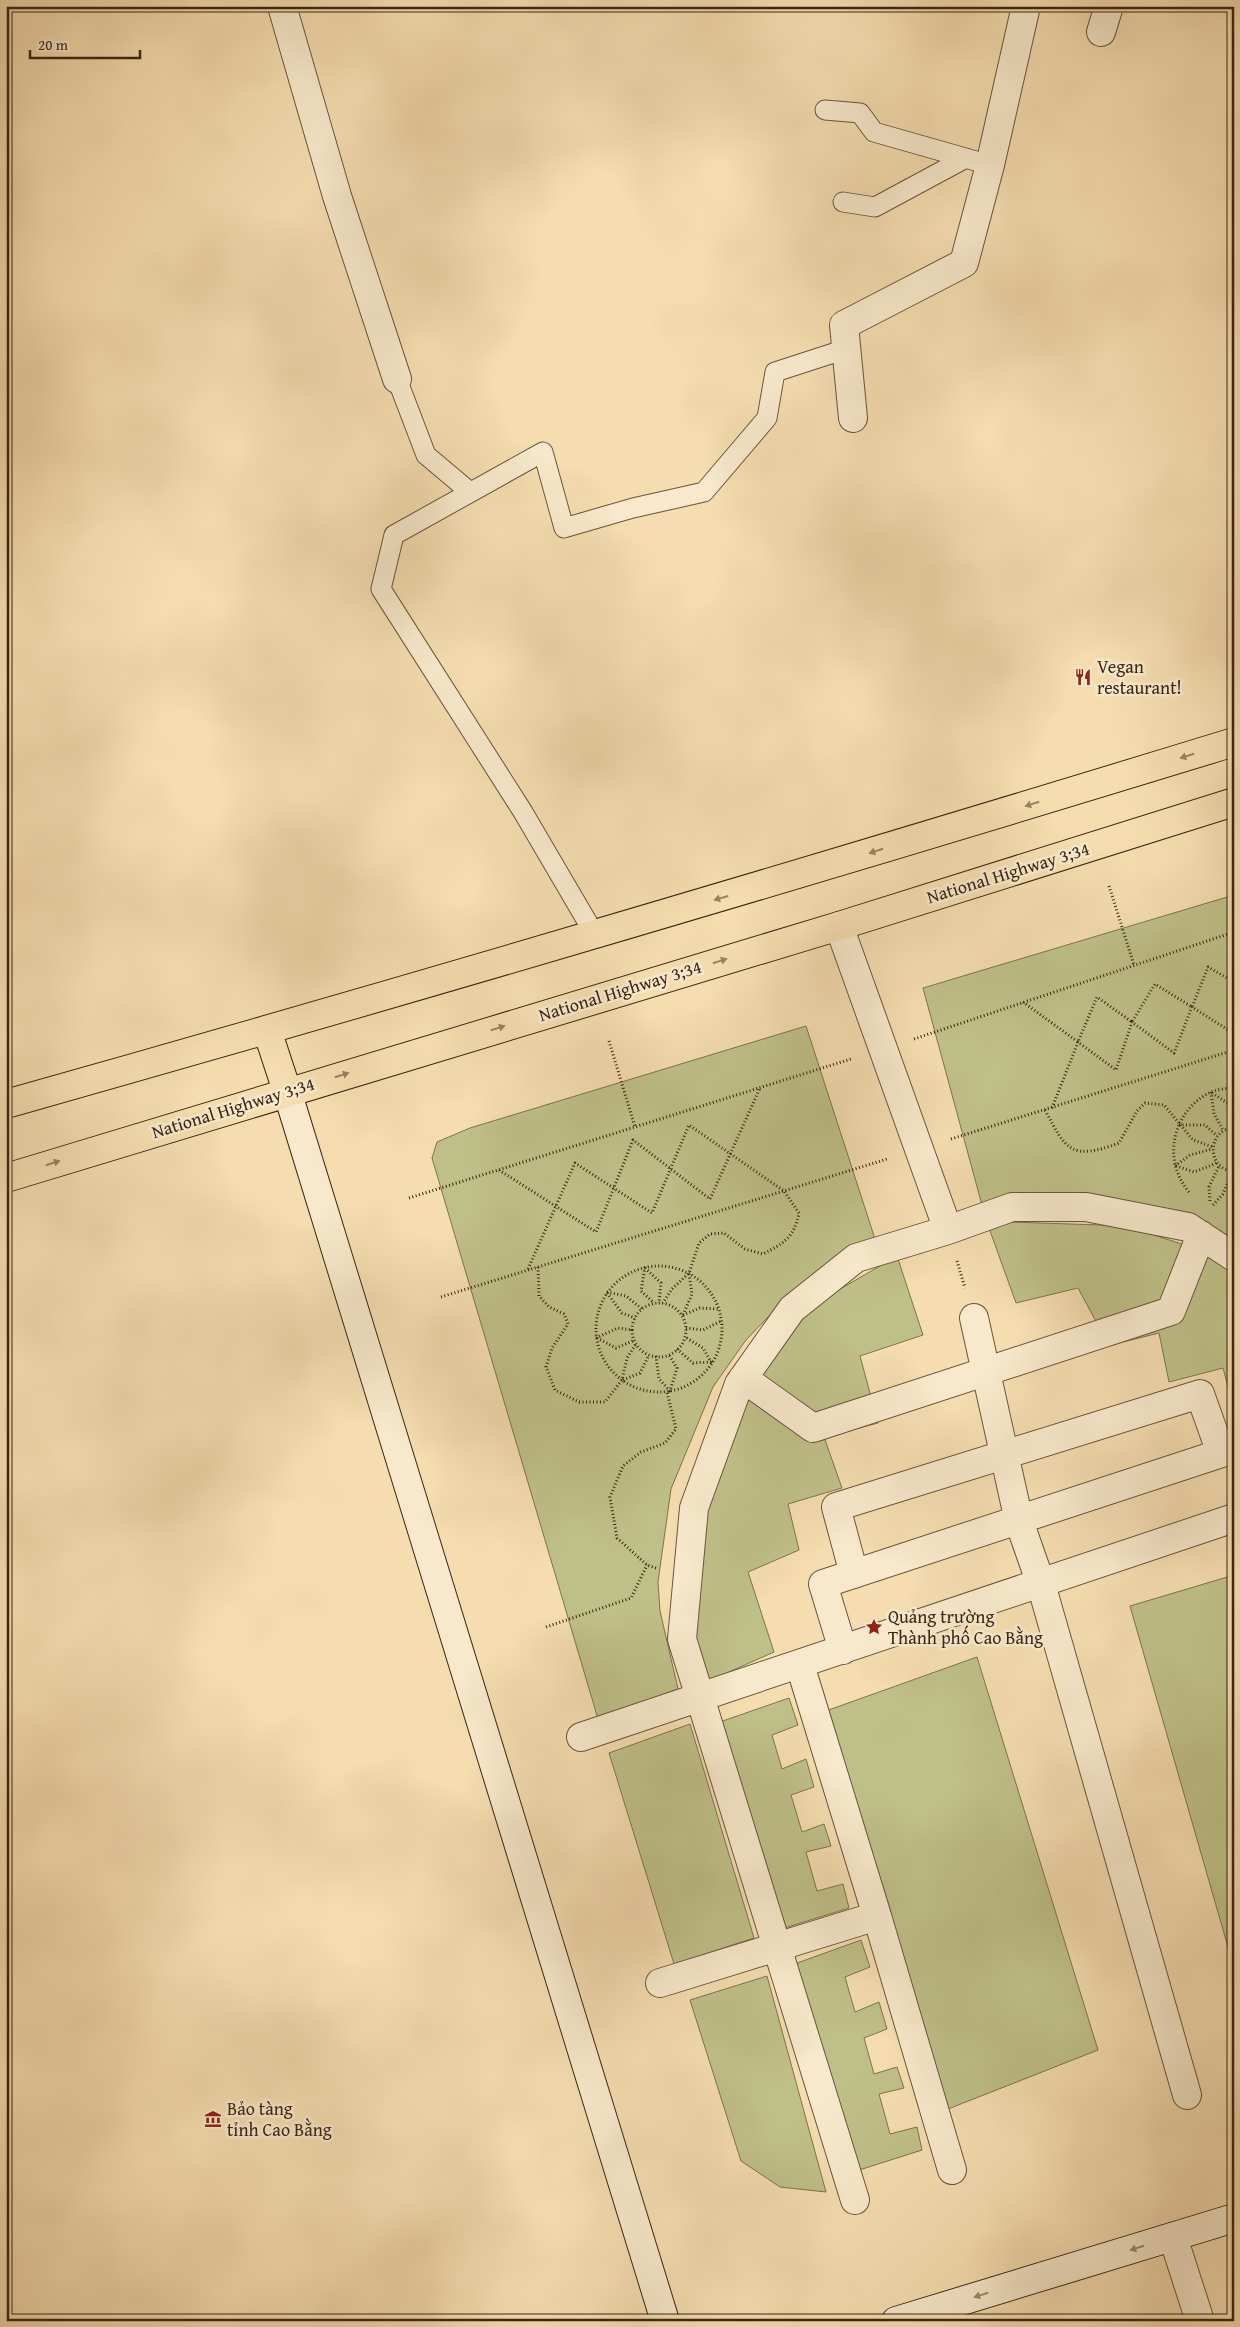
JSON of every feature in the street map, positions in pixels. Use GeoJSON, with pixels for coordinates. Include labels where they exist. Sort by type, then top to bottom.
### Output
{"type":"FeatureCollection","features":[{"type":"Feature","properties":{"kind":"highway"},"geometry":{"type":"LineString","coordinates":[[6,1104],[595,934],[1234,742]]}},
{"type":"Feature","properties":{"kind":"highway","name":"National Highway 3;34"},"geometry":{"type":"LineString","coordinates":[[6,1178],[287,1091],[839,926],[1234,802]]}},
{"type":"Feature","properties":{"kind":"highway"},"geometry":{"type":"LineString","coordinates":[[267,1030],[287,1091]]}},
{"type":"Feature","properties":{"kind":"street"},"geometry":{"type":"LineString","coordinates":[[282,6],[337,196],[397,379]]}},
{"type":"Feature","properties":{"kind":"street"},"geometry":{"type":"LineString","coordinates":[[853,418],[844,325],[964,263],[978,162],[1026,6]]}},
{"type":"Feature","properties":{"kind":"street"},"geometry":{"type":"LineString","coordinates":[[1101,32],[1109,6]]}},
{"type":"Feature","properties":{"kind":"street"},"geometry":{"type":"LineString","coordinates":[[839,926],[948,1230]]}},
{"type":"Feature","properties":{"kind":"street"},"geometry":{"type":"LineString","coordinates":[[287,1091],[665,2321]]}},
{"type":"Feature","properties":{"kind":"street"},"geometry":{"type":"LineString","coordinates":[[855,2200],[682,1639],[694,1508],[739,1384],[792,1309],[856,1258],[948,1230],[1012,1207],[1086,1207],[1179,1224],[1201,1235],[1234,1257]]}},
{"type":"Feature","properties":{"kind":"street"},"geometry":{"type":"LineString","coordinates":[[743,1378],[813,1428],[986,1373],[1170,1311],[1201,1235]]}},
{"type":"Feature","properties":{"kind":"street"},"geometry":{"type":"LineString","coordinates":[[974,1318],[1019,1521],[1041,1584],[1187,2095]]}},
{"type":"Feature","properties":{"kind":"street"},"geometry":{"type":"LineString","coordinates":[[843,1650],[823,1584],[1019,1521],[1227,1451],[1200,1394],[1004,1453],[836,1507],[854,1574]]}},
{"type":"Feature","properties":{"kind":"street"},"geometry":{"type":"LineString","coordinates":[[581,1738],[1234,1518]]}},
{"type":"Feature","properties":{"kind":"street"},"geometry":{"type":"LineString","coordinates":[[800,1665],[952,2170]]}},
{"type":"Feature","properties":{"kind":"street"},"geometry":{"type":"LineString","coordinates":[[660,1983],[877,1916]]}},
{"type":"Feature","properties":{"kind":"street"},"geometry":{"type":"LineString","coordinates":[[896,2321],[1234,2218]]}},
{"type":"Feature","properties":{"kind":"street"},"geometry":{"type":"LineString","coordinates":[[1173,2237],[1200,2321]]}},
{"type":"Feature","properties":{"kind":"lane"},"geometry":{"type":"LineString","coordinates":[[825,110],[860,113],[874,132],[978,162]]}},
{"type":"Feature","properties":{"kind":"lane"},"geometry":{"type":"LineString","coordinates":[[843,202],[875,207],[978,162]]}},
{"type":"Feature","properties":{"kind":"lane"},"geometry":{"type":"LineString","coordinates":[[595,934],[524,812],[381,590],[394,535],[543,452],[548,477],[564,528],[633,508],[704,492],[767,418],[775,372],[846,349]]}},
{"type":"Feature","properties":{"kind":"lane"},"geometry":{"type":"LineString","coordinates":[[397,379],[426,455],[470,492]]}},
{"type":"Feature","properties":{"kind":"path"},"geometry":{"type":"LineString","coordinates":[[1109,886],[1134,966]]}},
{"type":"Feature","properties":{"kind":"path"},"geometry":{"type":"LineString","coordinates":[[409,1198],[883,1050],[1234,932]]}},
{"type":"Feature","properties":{"kind":"path"},"geometry":{"type":"LineString","coordinates":[[1052,1108],[1097,997],[1174,1053],[1208,967],[1234,982]]}},
{"type":"Feature","properties":{"kind":"path"},"geometry":{"type":"LineString","coordinates":[[1024,1002],[1116,1070],[1132,1022],[1155,984],[1233,1034],[1234,1031]]}},
{"type":"Feature","properties":{"kind":"path"},"geometry":{"type":"LineString","coordinates":[[609,1041],[636,1127]]}},
{"type":"Feature","properties":{"kind":"path"},"geometry":{"type":"LineString","coordinates":[[441,1297],[1234,1050]]}},
{"type":"Feature","properties":{"kind":"path"},"geometry":{"type":"LineString","coordinates":[[1192,1195],[1177,1173],[1172,1154],[1174,1134],[1183,1116],[1196,1101],[1211,1092],[1234,1087]]}},
{"type":"Feature","properties":{"kind":"path"},"geometry":{"type":"LineString","coordinates":[[499,1170],[596,1232],[633,1140],[710,1199],[760,1088]]}},
{"type":"Feature","properties":{"kind":"path"},"geometry":{"type":"LineString","coordinates":[[1211,1092],[1232,1106],[1234,1115]]}},
{"type":"Feature","properties":{"kind":"path"},"geometry":{"type":"LineString","coordinates":[[1211,1092],[1214,1114],[1223,1130]]}},
{"type":"Feature","properties":{"kind":"path"},"geometry":{"type":"LineString","coordinates":[[1045,1110],[1064,1144],[1077,1151],[1101,1150],[1119,1143],[1137,1111],[1145,1103],[1164,1105],[1178,1125],[1193,1140],[1212,1148],[1218,1164],[1233,1172],[1223,1194],[1211,1207]]}},
{"type":"Feature","properties":{"kind":"path"},"geometry":{"type":"LineString","coordinates":[[528,1270],[575,1162],[652,1213],[689,1125],[784,1191],[799,1214],[796,1229],[783,1244],[763,1254],[746,1249],[724,1233],[710,1234],[699,1243],[689,1273],[692,1294],[682,1316]]}},
{"type":"Feature","properties":{"kind":"path"},"geometry":{"type":"LineString","coordinates":[[1178,1125],[1205,1125],[1218,1136]]}},
{"type":"Feature","properties":{"kind":"path"},"geometry":{"type":"LineString","coordinates":[[1175,1166],[1190,1155],[1212,1148],[1223,1130],[1234,1128]]}},
{"type":"Feature","properties":{"kind":"path"},"geometry":{"type":"LineString","coordinates":[[1175,1166],[1194,1172],[1218,1164]]}},
{"type":"Feature","properties":{"kind":"path"},"geometry":{"type":"LineString","coordinates":[[1211,1207],[1209,1187],[1218,1164]]}},
{"type":"Feature","properties":{"kind":"path"},"geometry":{"type":"LineString","coordinates":[[1202,1204],[1216,1209]]}},
{"type":"Feature","properties":{"kind":"path"},"geometry":{"type":"LineString","coordinates":[[948,1230],[974,1318]]}},
{"type":"Feature","properties":{"kind":"path"},"geometry":{"type":"LineString","coordinates":[[662,1265],[689,1273],[700,1280],[713,1296],[718,1309],[722,1336],[716,1356],[704,1374],[687,1385],[669,1391],[646,1392],[622,1380],[610,1371],[599,1353],[596,1338],[598,1311],[607,1292],[622,1277],[645,1268],[662,1265]]}},
{"type":"Feature","properties":{"kind":"path"},"geometry":{"type":"LineString","coordinates":[[538,1267],[539,1296],[549,1307],[564,1314],[568,1324],[552,1348],[546,1367],[555,1390],[579,1402],[605,1402],[622,1380],[627,1358],[636,1344]]}},
{"type":"Feature","properties":{"kind":"path"},"geometry":{"type":"LineString","coordinates":[[645,1268],[661,1282],[661,1303]]}},
{"type":"Feature","properties":{"kind":"path"},"geometry":{"type":"LineString","coordinates":[[645,1268],[641,1291],[654,1303]]}},
{"type":"Feature","properties":{"kind":"path"},"geometry":{"type":"LineString","coordinates":[[661,1303],[672,1289],[689,1273]]}},
{"type":"Feature","properties":{"kind":"path"},"geometry":{"type":"LineString","coordinates":[[607,1292],[626,1296],[642,1309]]}},
{"type":"Feature","properties":{"kind":"path"},"geometry":{"type":"LineString","coordinates":[[607,1292],[622,1313],[635,1318]]}},
{"type":"Feature","properties":{"kind":"path"},"geometry":{"type":"LineString","coordinates":[[654,1303],[661,1303],[672,1306],[682,1316],[686,1328],[685,1337],[677,1349],[669,1355],[649,1355],[636,1344],[632,1330],[635,1318],[642,1309],[654,1303]]}},
{"type":"Feature","properties":{"kind":"path"},"geometry":{"type":"LineString","coordinates":[[682,1316],[700,1308],[718,1309]]}},
{"type":"Feature","properties":{"kind":"path"},"geometry":{"type":"LineString","coordinates":[[686,1328],[703,1330],[721,1320]]}},
{"type":"Feature","properties":{"kind":"path"},"geometry":{"type":"LineString","coordinates":[[596,1338],[618,1328],[632,1330]]}},
{"type":"Feature","properties":{"kind":"path"},"geometry":{"type":"LineString","coordinates":[[685,1337],[704,1348],[711,1362]]}},
{"type":"Feature","properties":{"kind":"path"},"geometry":{"type":"LineString","coordinates":[[596,1338],[616,1348],[635,1340]]}},
{"type":"Feature","properties":{"kind":"path"},"geometry":{"type":"LineString","coordinates":[[677,1349],[693,1363],[711,1362]]}},
{"type":"Feature","properties":{"kind":"path"},"geometry":{"type":"LineString","coordinates":[[622,1380],[640,1373],[649,1355]]}},
{"type":"Feature","properties":{"kind":"path"},"geometry":{"type":"LineString","coordinates":[[669,1355],[677,1368],[669,1391]]}},
{"type":"Feature","properties":{"kind":"path"},"geometry":{"type":"LineString","coordinates":[[656,1356],[659,1379],[669,1391],[676,1429],[665,1443],[641,1452],[623,1466],[610,1497],[616,1538],[647,1564],[687,1581]]}},
{"type":"Feature","properties":{"kind":"path"},"geometry":{"type":"LineString","coordinates":[[546,1627],[631,1598],[647,1564]]}},
{"type":"Feature","properties":{"kind":"green space"},"geometry":{"type":"Polygon","coordinates":[[[1234,895],[1234,1251],[1210,1233],[982,1205],[923,988],[1234,895]]]}},
{"type":"Feature","properties":{"kind":"green space"},"geometry":{"type":"Polygon","coordinates":[[[806,1026],[875,1239],[792,1292],[746,1340],[713,1387],[671,1489],[658,1582],[660,1611],[678,1689],[598,1719],[432,1158],[437,1142],[470,1128],[806,1026]]]}},
{"type":"Feature","properties":{"kind":"green space"},"geometry":{"type":"Polygon","coordinates":[[[1009,1222],[1101,1225],[1138,1230],[1207,1252],[1234,1270],[1234,1409],[1223,1368],[1169,1382],[1159,1333],[1103,1347],[1099,1327],[1078,1288],[1016,1303],[989,1228],[1009,1222]]]}},
{"type":"Feature","properties":{"kind":"green space"},"geometry":{"type":"Polygon","coordinates":[[[897,1256],[923,1335],[860,1356],[878,1423],[824,1437],[842,1488],[788,1504],[799,1550],[748,1572],[774,1652],[702,1684],[695,1629],[698,1515],[723,1434],[799,1313],[897,1256]]]}},
{"type":"Feature","properties":{"kind":"green space"},"geometry":{"type":"Polygon","coordinates":[[[1234,1575],[1234,1968],[1130,1606],[1234,1575]]]}},
{"type":"Feature","properties":{"kind":"green space"},"geometry":{"type":"Polygon","coordinates":[[[977,1657],[1098,2050],[943,2111],[823,1712],[977,1657]]]}},
{"type":"Feature","properties":{"kind":"green space"},"geometry":{"type":"Polygon","coordinates":[[[789,1698],[798,1725],[772,1735],[782,1769],[806,1759],[814,1787],[791,1795],[802,1832],[824,1824],[831,1846],[806,1852],[817,1891],[843,1884],[849,1908],[778,1930],[717,1723],[789,1698]]]}},
{"type":"Feature","properties":{"kind":"green space"},"geometry":{"type":"Polygon","coordinates":[[[690,1724],[754,1938],[674,1964],[609,1753],[690,1724]]]}},
{"type":"Feature","properties":{"kind":"green space"},"geometry":{"type":"Polygon","coordinates":[[[861,1940],[870,1967],[845,1977],[855,2012],[879,2002],[887,2029],[864,2038],[874,2074],[897,2067],[904,2088],[879,2094],[890,2134],[917,2127],[922,2150],[850,2173],[789,1966],[861,1940]]]}},
{"type":"Feature","properties":{"kind":"green space"},"geometry":{"type":"Polygon","coordinates":[[[767,1976],[826,2192],[780,2187],[741,2161],[690,2000],[767,1976]]]}},
{"type":"Feature","properties":{"kind":"place","name":"Vegan restaurant!"},"geometry":{"type":"Point","coordinates":[1083,677]}},
{"type":"Feature","properties":{"kind":"place","name":"Quảng trường Thành phố Cao Bằng"},"geometry":{"type":"Point","coordinates":[874,1627]}},
{"type":"Feature","properties":{"kind":"place","name":"Bảo tàng tỉnh Cao Bằng"},"geometry":{"type":"Point","coordinates":[213,2119]}}]}
